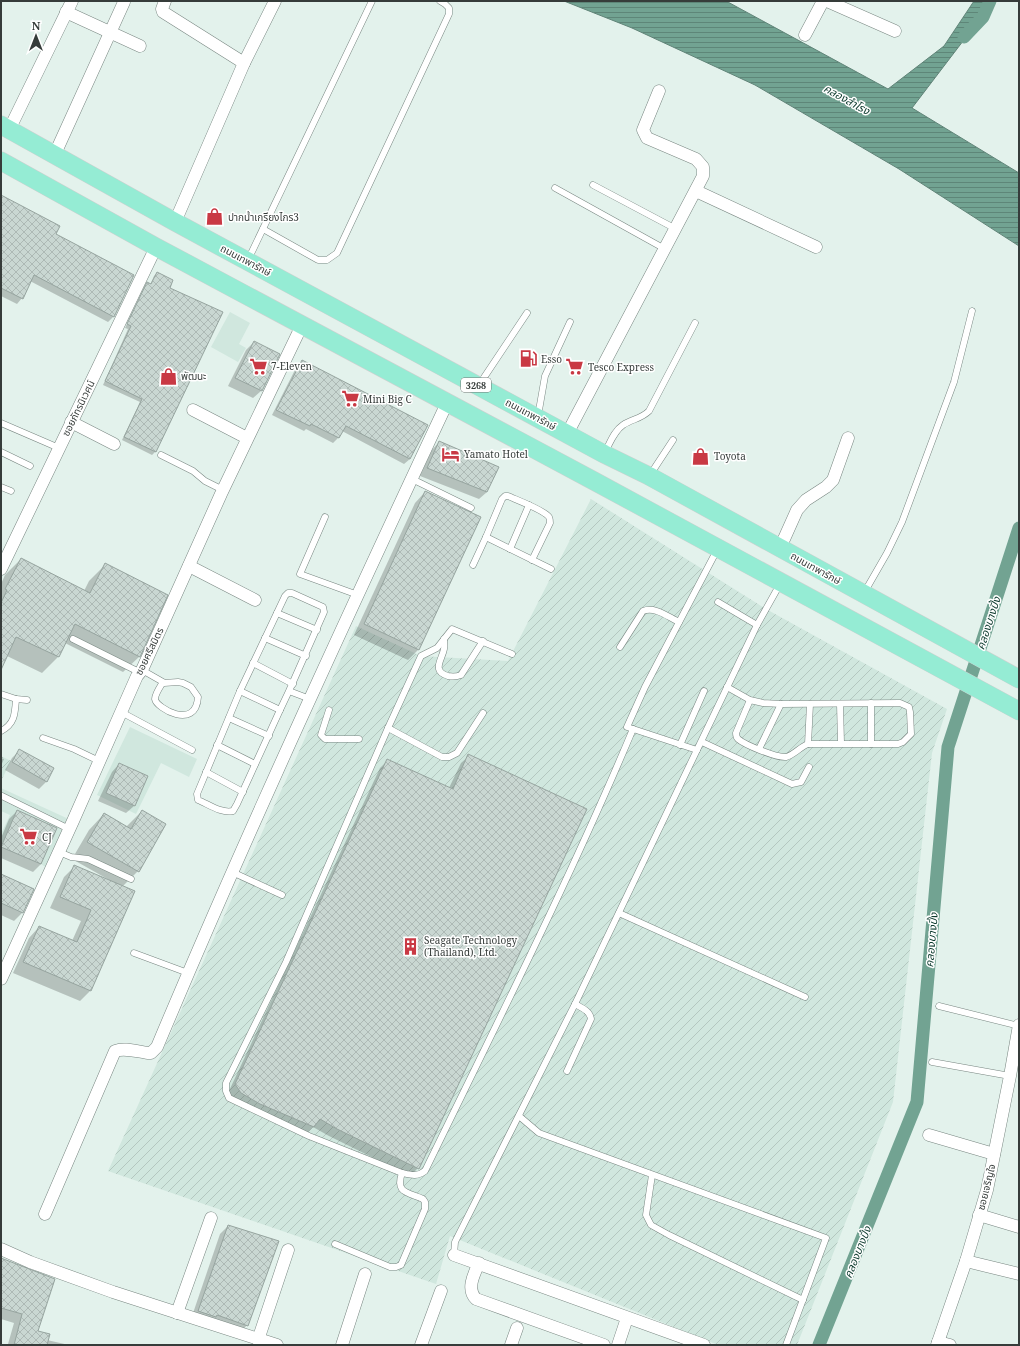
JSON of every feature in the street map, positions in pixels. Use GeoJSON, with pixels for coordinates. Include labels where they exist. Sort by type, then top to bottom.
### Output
{"type":"FeatureCollection","features":[{"type":"Feature","properties":{"kind":"main road","name":"ถนนเทพารักษ์"},"geometry":{"type":"LineString","coordinates":[[5,128],[537,418],[649,476],[1019,679]]}},
{"type":"Feature","properties":{"kind":"main road"},"geometry":{"type":"LineString","coordinates":[[1,161],[156,247],[594,481],[986,694],[1019,710]]}},
{"type":"Feature","properties":{"kind":"main road"},"geometry":{"type":"LineString","coordinates":[[594,481],[604,454]]}},
{"type":"Feature","properties":{"kind":"street"},"geometry":{"type":"LineString","coordinates":[[5,128],[72,1]]}},
{"type":"Feature","properties":{"kind":"street"},"geometry":{"type":"LineString","coordinates":[[165,1],[162,9],[163,12],[244,63]]}},
{"type":"Feature","properties":{"kind":"street"},"geometry":{"type":"LineString","coordinates":[[175,222],[244,63],[275,1]]}},
{"type":"Feature","properties":{"kind":"street"},"geometry":{"type":"LineString","coordinates":[[805,35],[823,1]]}},
{"type":"Feature","properties":{"kind":"street"},"geometry":{"type":"LineString","coordinates":[[827,1],[895,31]]}},
{"type":"Feature","properties":{"kind":"street"},"geometry":{"type":"LineString","coordinates":[[54,156],[124,2]]}},
{"type":"Feature","properties":{"kind":"street"},"geometry":{"type":"LineString","coordinates":[[66,12],[140,46]]}},
{"type":"Feature","properties":{"kind":"street"},"geometry":{"type":"LineString","coordinates":[[567,434],[704,176],[703,167],[696,159],[647,138],[643,130],[659,91]]}},
{"type":"Feature","properties":{"kind":"street"},"geometry":{"type":"LineString","coordinates":[[696,191],[816,248]]}},
{"type":"Feature","properties":{"kind":"street","name":"ซอยภัทรนิเวศน์"},"geometry":{"type":"LineString","coordinates":[[1,569],[5,551],[59,448],[156,247]]}},
{"type":"Feature","properties":{"kind":"street","name":"ซอยศรีสมิตร"},"geometry":{"type":"LineString","coordinates":[[1,979],[137,676],[141,671],[247,438],[302,325]]}},
{"type":"Feature","properties":{"kind":"street"},"geometry":{"type":"LineString","coordinates":[[46,1214],[115,1051],[126,1050],[151,1053],[156,1048],[232,872],[310,699],[447,403]]}},
{"type":"Feature","properties":{"kind":"street"},"geometry":{"type":"LineString","coordinates":[[193,410],[247,438]]}},
{"type":"Feature","properties":{"kind":"street"},"geometry":{"type":"LineString","coordinates":[[71,422],[114,444]]}},
{"type":"Feature","properties":{"kind":"street"},"geometry":{"type":"LineString","coordinates":[[780,548],[797,510],[806,500],[826,487],[832,480],[848,438]]}},
{"type":"Feature","properties":{"kind":"street"},"geometry":{"type":"LineString","coordinates":[[189,566],[254,600]]}},
{"type":"Feature","properties":{"kind":"street","name":"ซอยเจริญใจ"},"geometry":{"type":"LineString","coordinates":[[942,1344],[987,1190],[1019,1025]]}},
{"type":"Feature","properties":{"kind":"street"},"geometry":{"type":"LineString","coordinates":[[929,1135],[994,1154]]}},
{"type":"Feature","properties":{"kind":"street"},"geometry":{"type":"LineString","coordinates":[[979,1216],[1019,1228]]}},
{"type":"Feature","properties":{"kind":"street"},"geometry":{"type":"LineString","coordinates":[[177,1312],[211,1218]]}},
{"type":"Feature","properties":{"kind":"street"},"geometry":{"type":"LineString","coordinates":[[1,1250],[113,1292],[277,1345]]}},
{"type":"Feature","properties":{"kind":"street"},"geometry":{"type":"LineString","coordinates":[[258,1340],[288,1250]]}},
{"type":"Feature","properties":{"kind":"street"},"geometry":{"type":"LineString","coordinates":[[454,1255],[704,1345]]}},
{"type":"Feature","properties":{"kind":"street"},"geometry":{"type":"LineString","coordinates":[[966,1261],[1019,1274]]}},
{"type":"Feature","properties":{"kind":"street"},"geometry":{"type":"LineString","coordinates":[[479,1263],[470,1287],[472,1295],[476,1299],[604,1345]]}},
{"type":"Feature","properties":{"kind":"street"},"geometry":{"type":"LineString","coordinates":[[342,1345],[365,1274]]}},
{"type":"Feature","properties":{"kind":"street"},"geometry":{"type":"LineString","coordinates":[[422,1345],[441,1291]]}},
{"type":"Feature","properties":{"kind":"street"},"geometry":{"type":"LineString","coordinates":[[618,1345],[627,1318]]}},
{"type":"Feature","properties":{"kind":"street"},"geometry":{"type":"LineString","coordinates":[[511,1345],[517,1328]]}},
{"type":"Feature","properties":{"kind":"lane"},"geometry":{"type":"LineString","coordinates":[[248,261],[372,1]]}},
{"type":"Feature","properties":{"kind":"lane"},"geometry":{"type":"LineString","coordinates":[[263,228],[318,260],[327,260],[337,253],[449,14],[449,8],[440,1]]}},
{"type":"Feature","properties":{"kind":"lane"},"geometry":{"type":"LineString","coordinates":[[593,185],[676,229]]}},
{"type":"Feature","properties":{"kind":"lane"},"geometry":{"type":"LineString","coordinates":[[555,188],[665,249]]}},
{"type":"Feature","properties":{"kind":"lane"},"geometry":{"type":"LineString","coordinates":[[864,594],[902,522],[954,382],[972,311]]}},
{"type":"Feature","properties":{"kind":"lane"},"geometry":{"type":"LineString","coordinates":[[478,386],[527,313]]}},
{"type":"Feature","properties":{"kind":"lane"},"geometry":{"type":"LineString","coordinates":[[537,418],[545,376],[570,322]]}},
{"type":"Feature","properties":{"kind":"lane"},"geometry":{"type":"LineString","coordinates":[[604,454],[616,433],[623,425],[639,419],[649,411],[695,323]]}},
{"type":"Feature","properties":{"kind":"lane"},"geometry":{"type":"LineString","coordinates":[[1,423],[59,448]]}},
{"type":"Feature","properties":{"kind":"lane"},"geometry":{"type":"LineString","coordinates":[[649,476],[673,440]]}},
{"type":"Feature","properties":{"kind":"lane"},"geometry":{"type":"LineString","coordinates":[[1,452],[30,466]]}},
{"type":"Feature","properties":{"kind":"lane"},"geometry":{"type":"LineString","coordinates":[[161,456],[193,471],[205,481],[223,490]]}},
{"type":"Feature","properties":{"kind":"lane"},"geometry":{"type":"LineString","coordinates":[[412,479],[471,508]]}},
{"type":"Feature","properties":{"kind":"lane"},"geometry":{"type":"LineString","coordinates":[[1,486],[11,491]]}},
{"type":"Feature","properties":{"kind":"lane"},"geometry":{"type":"LineString","coordinates":[[474,565],[502,499],[505,496],[529,505],[546,514],[550,519],[550,523],[532,560]]}},
{"type":"Feature","properties":{"kind":"lane"},"geometry":{"type":"LineString","coordinates":[[510,549],[529,505]]}},
{"type":"Feature","properties":{"kind":"lane"},"geometry":{"type":"LineString","coordinates":[[325,517],[300,574],[358,595]]}},
{"type":"Feature","properties":{"kind":"lane"},"geometry":{"type":"LineString","coordinates":[[486,537],[551,569]]}},
{"type":"Feature","properties":{"kind":"lane"},"geometry":{"type":"LineString","coordinates":[[697,750],[627,727],[645,686],[718,548]]}},
{"type":"Feature","properties":{"kind":"lane"},"geometry":{"type":"LineString","coordinates":[[454,1255],[455,1242],[575,1004],[757,625],[781,582]]}},
{"type":"Feature","properties":{"kind":"lane"},"geometry":{"type":"LineString","coordinates":[[288,593],[292,593],[323,607],[323,617],[317,630],[233,811],[223,811],[198,800],[197,794],[252,663],[285,596],[288,593]]}},
{"type":"Feature","properties":{"kind":"lane"},"geometry":{"type":"LineString","coordinates":[[718,602],[757,625]]}},
{"type":"Feature","properties":{"kind":"lane"},"geometry":{"type":"LineString","coordinates":[[620,647],[643,611],[647,609],[656,610],[679,622]]}},
{"type":"Feature","properties":{"kind":"lane"},"geometry":{"type":"LineString","coordinates":[[277,612],[317,630]]}},
{"type":"Feature","properties":{"kind":"lane"},"geometry":{"type":"LineString","coordinates":[[512,654],[452,629],[437,648],[421,656],[286,962],[226,1082],[228,1098],[309,1136],[402,1173],[414,1176],[420,1175],[425,1171],[536,942],[600,805],[633,729]]}},
{"type":"Feature","properties":{"kind":"lane"},"geometry":{"type":"LineString","coordinates":[[265,638],[306,656]]}},
{"type":"Feature","properties":{"kind":"lane"},"geometry":{"type":"LineString","coordinates":[[73,639],[163,682],[178,682],[191,687],[198,698],[194,711],[186,716],[175,714],[158,704],[155,701],[155,697],[163,682]]}},
{"type":"Feature","properties":{"kind":"lane"},"geometry":{"type":"LineString","coordinates":[[444,639],[445,647],[438,666],[444,674],[453,677],[461,675],[483,641]]}},
{"type":"Feature","properties":{"kind":"lane"},"geometry":{"type":"LineString","coordinates":[[252,663],[293,684]]}},
{"type":"Feature","properties":{"kind":"lane"},"geometry":{"type":"LineString","coordinates":[[727,687],[750,700],[781,704],[900,703],[909,707],[911,734],[904,742],[898,744],[808,744],[788,756],[784,757],[769,754],[738,739],[736,736],[750,700]]}},
{"type":"Feature","properties":{"kind":"lane"},"geometry":{"type":"LineString","coordinates":[[240,691],[280,710]]}},
{"type":"Feature","properties":{"kind":"lane"},"geometry":{"type":"LineString","coordinates":[[289,691],[310,699]]}},
{"type":"Feature","properties":{"kind":"lane"},"geometry":{"type":"LineString","coordinates":[[680,745],[704,691]]}},
{"type":"Feature","properties":{"kind":"lane"},"geometry":{"type":"LineString","coordinates":[[1,694],[16,699],[27,700]]}},
{"type":"Feature","properties":{"kind":"lane"},"geometry":{"type":"LineString","coordinates":[[1,731],[9,727],[14,717],[16,699]]}},
{"type":"Feature","properties":{"kind":"lane"},"geometry":{"type":"LineString","coordinates":[[871,703],[871,744]]}},
{"type":"Feature","properties":{"kind":"lane"},"geometry":{"type":"LineString","coordinates":[[759,749],[781,704]]}},
{"type":"Feature","properties":{"kind":"lane"},"geometry":{"type":"LineString","coordinates":[[808,744],[810,704]]}},
{"type":"Feature","properties":{"kind":"lane"},"geometry":{"type":"LineString","coordinates":[[840,704],[841,743]]}},
{"type":"Feature","properties":{"kind":"lane"},"geometry":{"type":"LineString","coordinates":[[328,710],[322,737],[325,739],[359,739]]}},
{"type":"Feature","properties":{"kind":"lane"},"geometry":{"type":"LineString","coordinates":[[121,712],[192,750]]}},
{"type":"Feature","properties":{"kind":"lane"},"geometry":{"type":"LineString","coordinates":[[388,728],[442,757],[449,757],[457,753],[482,713]]}},
{"type":"Feature","properties":{"kind":"lane"},"geometry":{"type":"LineString","coordinates":[[229,718],[269,736]]}},
{"type":"Feature","properties":{"kind":"lane"},"geometry":{"type":"LineString","coordinates":[[43,738],[74,749],[99,761]]}},
{"type":"Feature","properties":{"kind":"lane"},"geometry":{"type":"LineString","coordinates":[[702,742],[792,784],[801,782],[808,767]]}},
{"type":"Feature","properties":{"kind":"lane"},"geometry":{"type":"LineString","coordinates":[[217,745],[255,764]]}},
{"type":"Feature","properties":{"kind":"lane"},"geometry":{"type":"LineString","coordinates":[[206,772],[243,792]]}},
{"type":"Feature","properties":{"kind":"lane"},"geometry":{"type":"LineString","coordinates":[[2,796],[69,829]]}},
{"type":"Feature","properties":{"kind":"lane"},"geometry":{"type":"LineString","coordinates":[[59,852],[71,857],[88,859],[130,880]]}},
{"type":"Feature","properties":{"kind":"lane"},"geometry":{"type":"LineString","coordinates":[[232,872],[282,895]]}},
{"type":"Feature","properties":{"kind":"lane"},"geometry":{"type":"LineString","coordinates":[[619,913],[805,997]]}},
{"type":"Feature","properties":{"kind":"lane"},"geometry":{"type":"LineString","coordinates":[[134,954],[188,974]]}},
{"type":"Feature","properties":{"kind":"lane"},"geometry":{"type":"LineString","coordinates":[[567,1071],[591,1019],[591,1014],[575,1004]]}},
{"type":"Feature","properties":{"kind":"lane"},"geometry":{"type":"LineString","coordinates":[[939,1006],[1019,1025]]}},
{"type":"Feature","properties":{"kind":"lane"},"geometry":{"type":"LineString","coordinates":[[932,1062],[1010,1076]]}},
{"type":"Feature","properties":{"kind":"lane"},"geometry":{"type":"LineString","coordinates":[[519,1116],[539,1133],[826,1238],[786,1345]]}},
{"type":"Feature","properties":{"kind":"lane"},"geometry":{"type":"LineString","coordinates":[[335,1244],[390,1267],[396,1267],[401,1264],[426,1205],[423,1199],[404,1191],[400,1187],[399,1182],[402,1173]]}},
{"type":"Feature","properties":{"kind":"lane"},"geometry":{"type":"LineString","coordinates":[[652,1175],[646,1215],[651,1224],[669,1236],[803,1300]]}},
{"type":"Feature","properties":{"kind":"shaded area"},"geometry":{"type":"Polygon","coordinates":[[[230,312],[250,323],[239,344],[246,348],[238,362],[211,347],[230,312]]]}},
{"type":"Feature","properties":{"kind":"shaded area"},"geometry":{"type":"Polygon","coordinates":[[[591,499],[766,609],[947,709],[932,753],[893,1102],[797,1345],[718,1345],[450,1236],[436,1284],[108,1171],[356,626],[421,656],[508,661],[591,499]]]}},
{"type":"Feature","properties":{"kind":"shaded area"},"geometry":{"type":"Polygon","coordinates":[[[130,727],[197,759],[189,777],[161,763],[136,814],[97,795],[130,727]]]}},
{"type":"Feature","properties":{"kind":"shaded area"},"geometry":{"type":"Polygon","coordinates":[[[1,756],[11,761],[1,781],[1,756]]]}},
{"type":"Feature","properties":{"kind":"shaded area"},"geometry":{"type":"Polygon","coordinates":[[[1,788],[73,821],[50,870],[41,864],[1,847],[1,834],[10,815],[1,811],[1,788]]]}},
{"type":"Feature","properties":{"kind":"water","name":"คลองสำโรง"},"geometry":{"type":"Polygon","coordinates":[[[564,1],[726,1],[888,89],[944,46],[974,1],[989,1],[976,24],[912,108],[1019,173],[1019,246],[899,169],[755,85],[632,28],[564,1]]]}},
{"type":"Feature","properties":{"kind":"building"},"geometry":{"type":"Polygon","coordinates":[[[1,195],[60,226],[56,234],[134,275],[114,317],[34,275],[23,299],[1,288],[1,195]]]}},
{"type":"Feature","properties":{"kind":"building","name":"พัฒนะ"},"geometry":{"type":"Polygon","coordinates":[[[157,272],[173,280],[170,288],[223,312],[156,452],[124,437],[142,399],[105,381],[131,326],[127,324],[147,282],[151,284],[157,272]]]}},
{"type":"Feature","properties":{"kind":"building","name":"7-Eleven"},"geometry":{"type":"Polygon","coordinates":[[[254,341],[280,354],[262,391],[235,378],[254,341]]]}},
{"type":"Feature","properties":{"kind":"building"},"geometry":{"type":"Polygon","coordinates":[[[302,360],[428,425],[410,459],[346,426],[339,438],[311,424],[310,426],[276,410],[302,360]]]}},
{"type":"Feature","properties":{"kind":"building","name":"Yamato Hotel"},"geometry":{"type":"Polygon","coordinates":[[[439,441],[499,467],[487,492],[427,468],[439,441]]]}},
{"type":"Feature","properties":{"kind":"building"},"geometry":{"type":"Polygon","coordinates":[[[425,491],[481,517],[419,650],[364,624],[425,491]]]}},
{"type":"Feature","properties":{"kind":"building"},"geometry":{"type":"Polygon","coordinates":[[[21,558],[90,593],[105,563],[168,595],[140,657],[75,624],[59,657],[16,637],[1,670],[1,603],[7,590],[5,589],[21,558]]]}},
{"type":"Feature","properties":{"kind":"building"},"geometry":{"type":"Polygon","coordinates":[[[19,749],[54,768],[47,782],[12,762],[19,749]]]}},
{"type":"Feature","properties":{"kind":"building","name":"Seagate Technology (Thailand), Ltd."},"geometry":{"type":"Polygon","coordinates":[[[468,754],[587,809],[419,1169],[337,1129],[320,1119],[314,1127],[260,1104],[241,1093],[235,1084],[387,759],[453,789],[468,754]]]}},
{"type":"Feature","properties":{"kind":"building"},"geometry":{"type":"Polygon","coordinates":[[[119,763],[148,776],[135,806],[106,793],[119,763]]]}},
{"type":"Feature","properties":{"kind":"building","name":"CJ"},"geometry":{"type":"Polygon","coordinates":[[[17,810],[57,828],[41,864],[1,847],[17,810]]]}},
{"type":"Feature","properties":{"kind":"building"},"geometry":{"type":"Polygon","coordinates":[[[142,810],[166,824],[139,872],[87,842],[104,813],[131,829],[142,810]]]}},
{"type":"Feature","properties":{"kind":"building"},"geometry":{"type":"Polygon","coordinates":[[[74,865],[135,891],[91,991],[23,962],[39,926],[77,942],[91,910],[60,897],[74,865]]]}},
{"type":"Feature","properties":{"kind":"building"},"geometry":{"type":"Polygon","coordinates":[[[1,874],[34,889],[23,913],[1,903],[1,874]]]}},
{"type":"Feature","properties":{"kind":"building"},"geometry":{"type":"Polygon","coordinates":[[[228,1225],[279,1241],[248,1326],[217,1315],[216,1317],[198,1311],[228,1225]]]}},
{"type":"Feature","properties":{"kind":"building"},"geometry":{"type":"Polygon","coordinates":[[[1,1258],[55,1279],[38,1331],[50,1334],[47,1345],[14,1345],[22,1314],[1,1308],[1,1258]]]}},
{"type":"Feature","properties":{"kind":"waterway"},"geometry":{"type":"LineString","coordinates":[[964,37],[983,17],[990,1]]}},
{"type":"Feature","properties":{"kind":"waterway","name":"คลองบางปิ้ง"},"geometry":{"type":"LineString","coordinates":[[819,1345],[917,1102],[948,747],[1019,528]]}},
{"type":"Feature","properties":{"kind":"place","name":"ปากน้ำเกรียงไกร3"},"geometry":{"type":"Point","coordinates":[215,217]}},
{"type":"Feature","properties":{"kind":"place","name":"Esso"},"geometry":{"type":"Point","coordinates":[528,359]}},
{"type":"Feature","properties":{"kind":"place","name":"7-Eleven"},"geometry":{"type":"Point","coordinates":[258,366]}},
{"type":"Feature","properties":{"kind":"place","name":"Tesco Express"},"geometry":{"type":"Point","coordinates":[575,367]}},
{"type":"Feature","properties":{"kind":"place","name":"พัฒนะ"},"geometry":{"type":"Point","coordinates":[168,376]}},
{"type":"Feature","properties":{"kind":"place","name":"Mini Big C"},"geometry":{"type":"Point","coordinates":[350,399]}},
{"type":"Feature","properties":{"kind":"place","name":"Yamato Hotel"},"geometry":{"type":"Point","coordinates":[451,454]}},
{"type":"Feature","properties":{"kind":"place","name":"Toyota"},"geometry":{"type":"Point","coordinates":[701,456]}},
{"type":"Feature","properties":{"kind":"place","name":"CJ"},"geometry":{"type":"Point","coordinates":[29,837]}},
{"type":"Feature","properties":{"kind":"place","name":"Seagate Technology (Thailand), Ltd."},"geometry":{"type":"Point","coordinates":[411,946]}}]}
